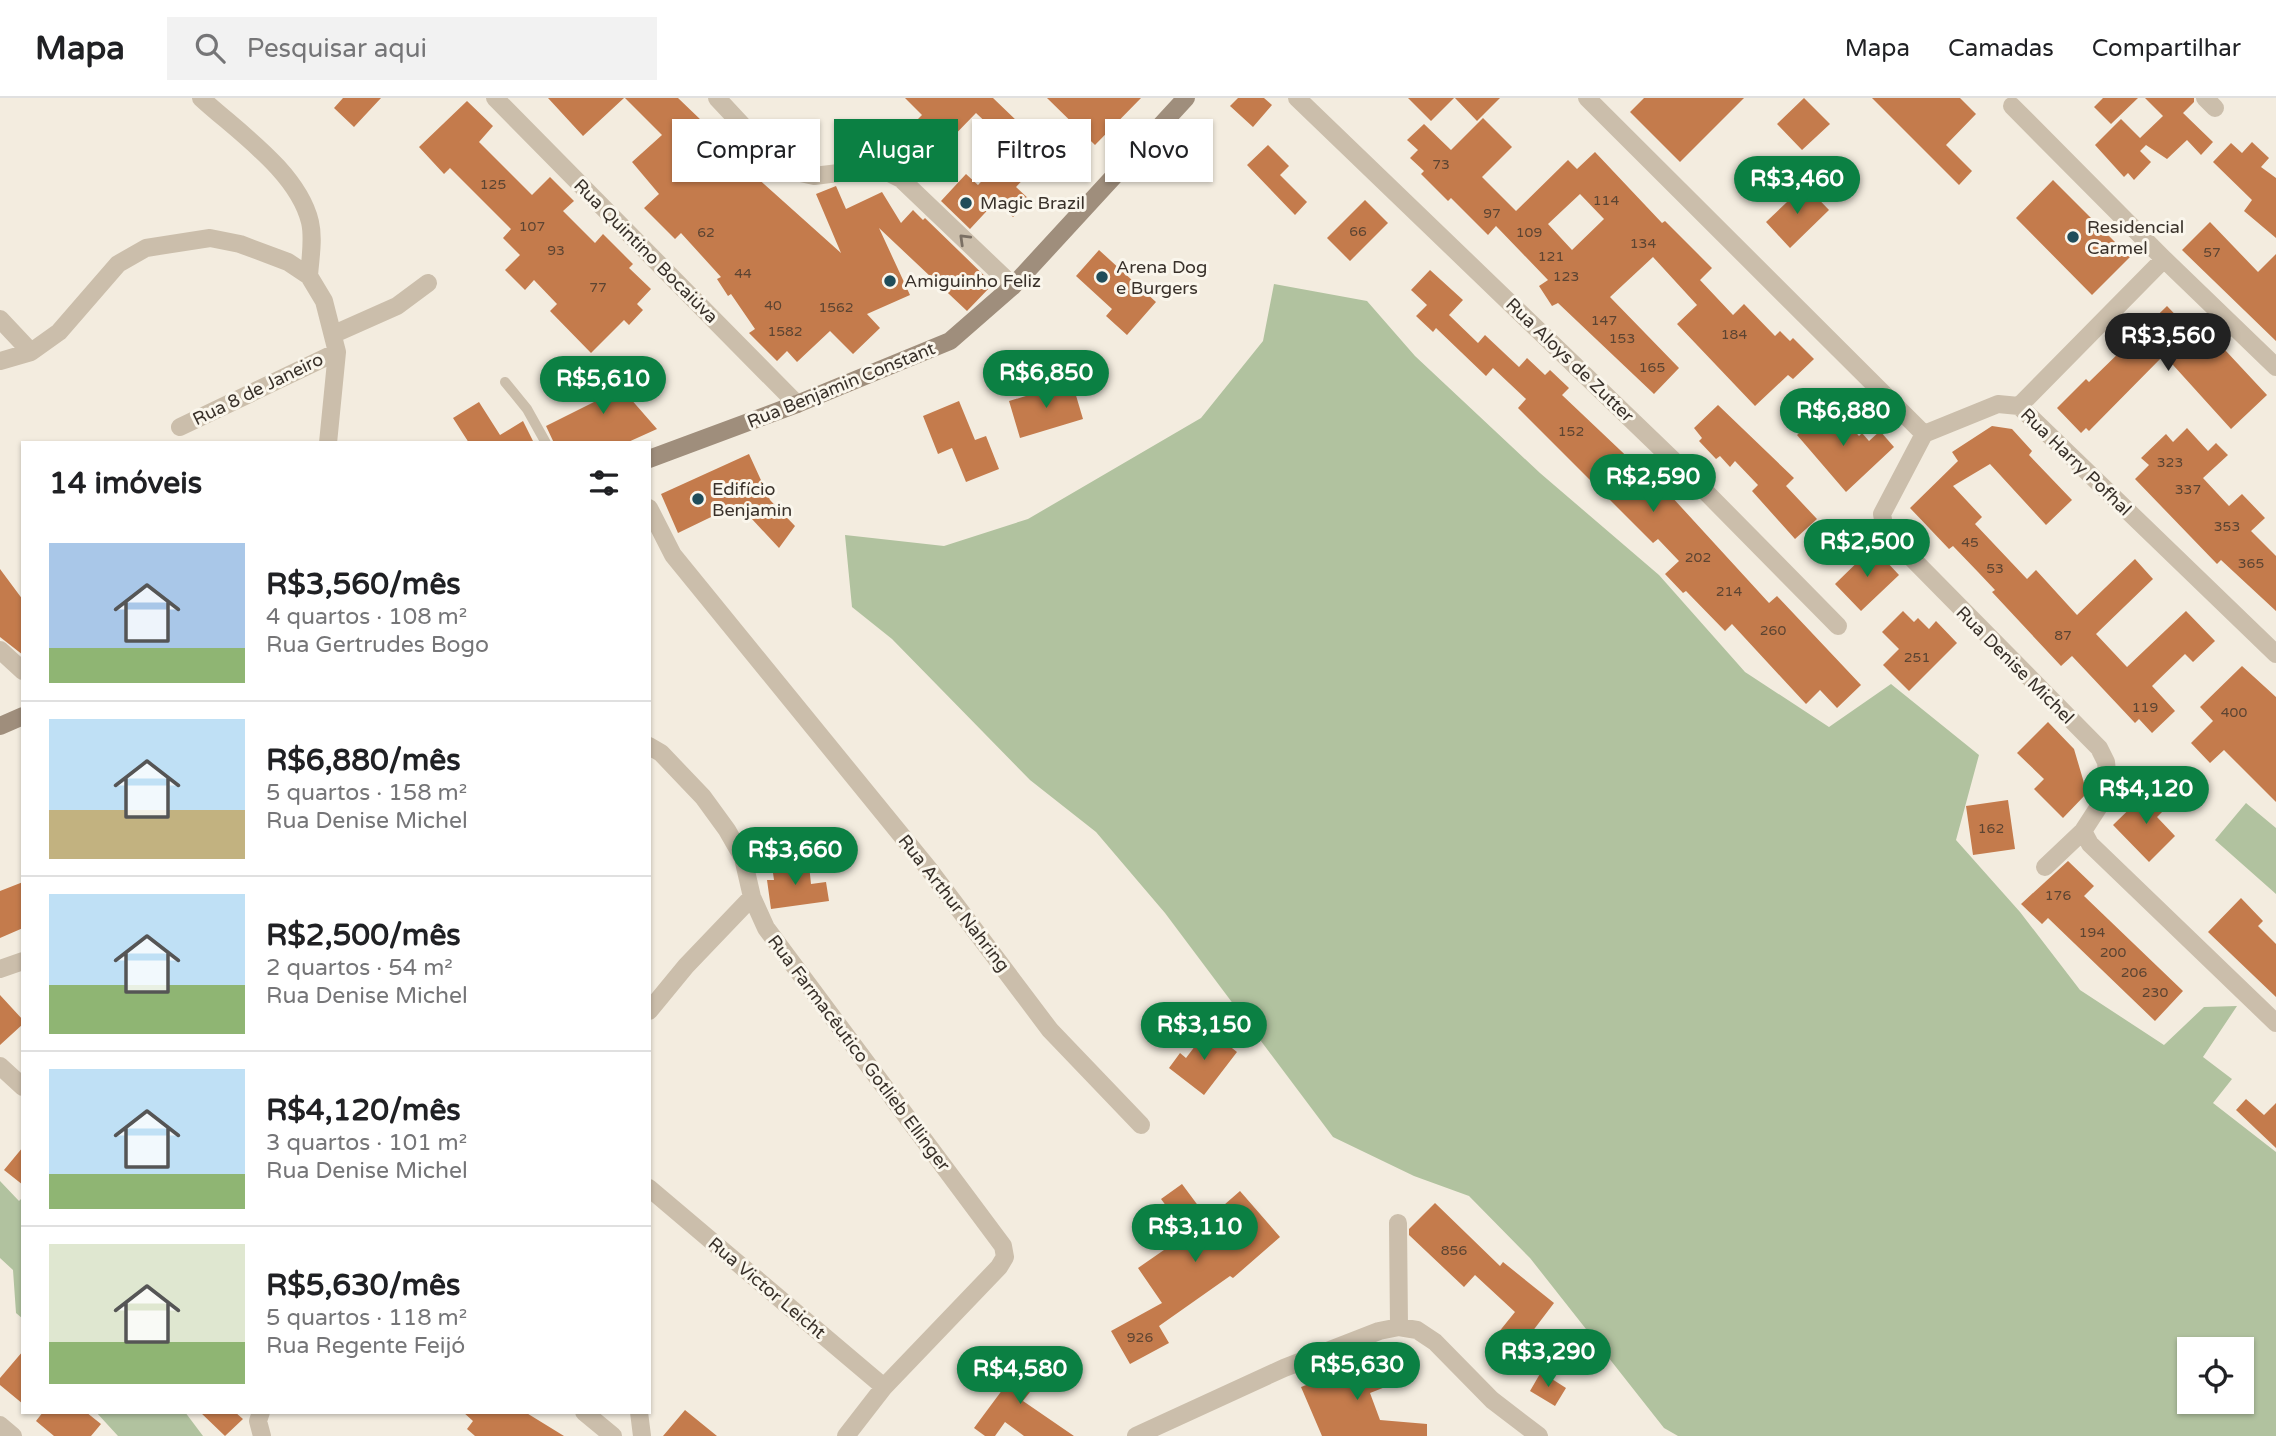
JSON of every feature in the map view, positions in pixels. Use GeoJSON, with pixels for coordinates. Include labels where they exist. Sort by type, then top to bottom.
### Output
{"type":"FeatureCollection","features":[{"type":"Feature","properties":{"kind":"main road","name":"Rua Benjamin Constant"},"geometry":{"type":"LineString","coordinates":[[651,458],[797,404],[950,341],[1013,286],[1186,98]]}},
{"type":"Feature","properties":{"kind":"main road"},"geometry":{"type":"LineString","coordinates":[[0,726],[21,717]]}},
{"type":"Feature","properties":{"kind":"street"},"geometry":{"type":"LineString","coordinates":[[201,98],[291,181],[303,201],[311,225],[309,276]]}},
{"type":"Feature","properties":{"kind":"street","name":"Rua Quintino Bocaiúva"},"geometry":{"type":"LineString","coordinates":[[495,98],[797,404]]}},
{"type":"Feature","properties":{"kind":"street"},"geometry":{"type":"LineString","coordinates":[[717,98],[772,157],[796,172],[814,176],[880,168],[901,179],[1013,286]]}},
{"type":"Feature","properties":{"kind":"street","name":"Rua Aloys de Zutter"},"geometry":{"type":"LineString","coordinates":[[1297,98],[1698,484],[1838,626]]}},
{"type":"Feature","properties":{"kind":"street"},"geometry":{"type":"LineString","coordinates":[[1587,98],[1924,434]]}},
{"type":"Feature","properties":{"kind":"street"},"geometry":{"type":"LineString","coordinates":[[2012,106],[2276,367]]}},
{"type":"Feature","properties":{"kind":"street"},"geometry":{"type":"LineString","coordinates":[[0,361],[31,352],[59,332],[81,311],[118,264],[146,248],[210,238],[266,252],[309,276],[324,302],[336,343],[328,441]]}},
{"type":"Feature","properties":{"kind":"street"},"geometry":{"type":"LineString","coordinates":[[2019,406],[2164,258]]}},
{"type":"Feature","properties":{"kind":"street","name":"Rua 8 de Janeiro"},"geometry":{"type":"LineString","coordinates":[[180,427],[336,343],[397,306],[428,283]]}},
{"type":"Feature","properties":{"kind":"street"},"geometry":{"type":"LineString","coordinates":[[0,319],[31,352]]}},
{"type":"Feature","properties":{"kind":"street","name":"Rua Harry Pofhal"},"geometry":{"type":"LineString","coordinates":[[1924,434],[1998,404],[2019,406],[2276,654]]}},
{"type":"Feature","properties":{"kind":"street","name":"Rua Denise Michel"},"geometry":{"type":"LineString","coordinates":[[1924,434],[1882,514],[1885,531],[2099,748],[2106,762],[2109,791],[2083,831],[2045,867]]}},
{"type":"Feature","properties":{"kind":"street","name":"Rua Arthur Nahring"},"geometry":{"type":"LineString","coordinates":[[651,512],[673,555],[928,868],[1051,1030],[1141,1125]]}},
{"type":"Feature","properties":{"kind":"street"},"geometry":{"type":"LineString","coordinates":[[0,650],[21,669]]}},
{"type":"Feature","properties":{"kind":"street","name":"Rua Farmacêutico Gotlieb Ellinger"},"geometry":{"type":"LineString","coordinates":[[651,747],[662,753],[704,797],[743,858],[752,897],[766,928],[1003,1246],[1005,1257],[884,1387]]}},
{"type":"Feature","properties":{"kind":"street"},"geometry":{"type":"LineString","coordinates":[[2083,831],[2101,855],[2276,1023]]}},
{"type":"Feature","properties":{"kind":"street"},"geometry":{"type":"LineString","coordinates":[[651,1009],[686,966],[752,897]]}},
{"type":"Feature","properties":{"kind":"street"},"geometry":{"type":"LineString","coordinates":[[0,969],[21,962]]}},
{"type":"Feature","properties":{"kind":"street"},"geometry":{"type":"LineString","coordinates":[[0,1066],[21,1085]]}},
{"type":"Feature","properties":{"kind":"street","name":"Rua Victor Leicht"},"geometry":{"type":"LineString","coordinates":[[651,1190],[884,1387]]}},
{"type":"Feature","properties":{"kind":"street"},"geometry":{"type":"LineString","coordinates":[[1398,1223],[1399,1327]]}},
{"type":"Feature","properties":{"kind":"street"},"geometry":{"type":"LineString","coordinates":[[1136,1436],[1284,1368],[1379,1331],[1399,1327],[1417,1330],[1435,1342],[1492,1400],[1539,1436]]}},
{"type":"Feature","properties":{"kind":"street"},"geometry":{"type":"LineString","coordinates":[[846,1436],[884,1387]]}},
{"type":"Feature","properties":{"kind":"street"},"geometry":{"type":"LineString","coordinates":[[260,1414],[258,1421],[262,1436]]}},
{"type":"Feature","properties":{"kind":"street"},"geometry":{"type":"LineString","coordinates":[[586,1414],[613,1436]]}},
{"type":"Feature","properties":{"kind":"street"},"geometry":{"type":"LineString","coordinates":[[639,1414],[642,1436]]}},
{"type":"Feature","properties":{"kind":"street"},"geometry":{"type":"LineString","coordinates":[[0,1425],[13,1436]]}},
{"type":"Feature","properties":{"kind":"lane"},"geometry":{"type":"LineString","coordinates":[[505,382],[527,409],[545,441]]}},
{"type":"Feature","properties":{"kind":"green space"},"geometry":{"type":"Polygon","coordinates":[[[1274,284],[1367,301],[1415,356],[1540,473],[1659,575],[1745,672],[1829,727],[1891,684],[1979,755],[1956,840],[2020,912],[2080,990],[2164,1045],[2204,1007],[2237,1006],[2203,1057],[2232,1079],[2213,1103],[2276,1152],[2276,1436],[1678,1436],[1664,1428],[1530,1258],[1469,1196],[1414,1176],[1333,1137],[1165,913],[1096,832],[1030,780],[892,639],[852,607],[845,535],[944,546],[1028,519],[1201,418],[1263,341],[1274,284]]]}},
{"type":"Feature","properties":{"kind":"green space"},"geometry":{"type":"Polygon","coordinates":[[[2246,803],[2276,828],[2276,894],[2215,840],[2246,803]]]}},
{"type":"Feature","properties":{"kind":"green space"},"geometry":{"type":"Polygon","coordinates":[[[0,1181],[19,1201],[21,1199],[21,1317],[16,1313],[13,1270],[0,1258],[0,1181]]]}},
{"type":"Feature","properties":{"kind":"green space"},"geometry":{"type":"Polygon","coordinates":[[[98,1414],[186,1414],[203,1436],[118,1436],[98,1414]]]}},
{"type":"Feature","properties":{"kind":"building"},"geometry":{"type":"Polygon","coordinates":[[[343,98],[381,98],[354,127],[334,108],[343,98]]]}},
{"type":"Feature","properties":{"kind":"building"},"geometry":{"type":"Polygon","coordinates":[[[548,98],[624,98],[583,136],[548,98]]]}},
{"type":"Feature","properties":{"kind":"building"},"geometry":{"type":"Polygon","coordinates":[[[625,98],[678,98],[700,119],[672,119],[672,182],[762,182],[841,253],[816,194],[836,186],[846,209],[882,192],[901,223],[913,210],[923,220],[925,218],[993,284],[967,311],[879,228],[910,295],[867,314],[880,328],[853,354],[830,331],[797,362],[787,351],[777,361],[749,333],[755,329],[731,294],[728,296],[717,279],[721,277],[681,233],[675,239],[644,208],[659,194],[632,162],[662,135],[625,98]]]}},
{"type":"Feature","properties":{"kind":"building"},"geometry":{"type":"Polygon","coordinates":[[[905,98],[993,98],[1015,119],[982,119],[976,113],[958,132],[958,119],[918,119],[922,115],[905,98]]]}},
{"type":"Feature","properties":{"kind":"building"},"geometry":{"type":"Polygon","coordinates":[[[1047,98],[1141,98],[1120,119],[1105,119],[1105,135],[1095,145],[1091,141],[1091,119],[1068,119],[1047,98]]]}},
{"type":"Feature","properties":{"kind":"building"},"geometry":{"type":"Polygon","coordinates":[[[1238,98],[1264,98],[1272,105],[1253,127],[1230,106],[1238,98]]]}},
{"type":"Feature","properties":{"kind":"building"},"geometry":{"type":"Polygon","coordinates":[[[1408,98],[1454,98],[1431,121],[1408,98]]]}},
{"type":"Feature","properties":{"kind":"building"},"geometry":{"type":"Polygon","coordinates":[[[1455,98],[1500,98],[1477,121],[1455,98]]]}},
{"type":"Feature","properties":{"kind":"building"},"geometry":{"type":"Polygon","coordinates":[[[1644,98],[1744,98],[1680,162],[1630,112],[1644,98]]]}},
{"type":"Feature","properties":{"kind":"building"},"geometry":{"type":"Polygon","coordinates":[[[1804,98],[1830,124],[1802,150],[1777,124],[1804,98]]]}},
{"type":"Feature","properties":{"kind":"building"},"geometry":{"type":"Polygon","coordinates":[[[1872,98],[1960,98],[1976,114],[1946,145],[1972,171],[1959,185],[1872,98]]]}},
{"type":"Feature","properties":{"kind":"building"},"geometry":{"type":"Polygon","coordinates":[[[2103,98],[2138,98],[2111,124],[2094,107],[2103,98]]]}},
{"type":"Feature","properties":{"kind":"building"},"geometry":{"type":"Polygon","coordinates":[[[2145,98],[2194,98],[2194,102],[2183,113],[2213,142],[2201,155],[2187,140],[2167,159],[2146,145],[2140,151],[2151,162],[2134,180],[2128,173],[2124,177],[2095,145],[2121,119],[2140,138],[2163,116],[2145,98]]]}},
{"type":"Feature","properties":{"kind":"building"},"geometry":{"type":"Polygon","coordinates":[[[467,101],[493,126],[479,142],[532,195],[550,177],[574,201],[563,211],[595,243],[603,234],[633,264],[629,268],[651,289],[637,304],[643,310],[629,325],[624,320],[591,353],[550,311],[557,304],[534,280],[525,290],[505,270],[520,255],[503,238],[511,229],[450,168],[444,174],[419,147],[467,101]]]}},
{"type":"Feature","properties":{"kind":"building"},"geometry":{"type":"Polygon","coordinates":[[[1483,118],[1512,147],[1482,177],[1516,211],[1568,160],[1577,169],[1595,152],[1662,223],[1665,221],[1712,268],[1700,280],[1733,315],[1744,304],[1775,336],[1780,331],[1790,341],[1793,338],[1814,359],[1793,379],[1788,375],[1755,406],[1677,324],[1697,305],[1653,257],[1610,297],[1679,368],[1654,394],[1558,303],[1552,306],[1539,286],[1548,280],[1496,226],[1488,235],[1451,198],[1448,201],[1421,174],[1424,171],[1410,158],[1418,150],[1407,140],[1424,124],[1451,150],[1483,118]],[[1580,194],[1548,224],[1572,250],[1604,219],[1580,194]]]}},
{"type":"Feature","properties":{"kind":"building"},"geometry":{"type":"Polygon","coordinates":[[[2252,142],[2269,158],[2261,167],[2276,178],[2276,238],[2244,211],[2252,200],[2213,162],[2231,143],[2242,153],[2252,142]]]}},
{"type":"Feature","properties":{"kind":"building"},"geometry":{"type":"Polygon","coordinates":[[[1268,145],[1289,166],[1280,175],[1307,202],[1295,215],[1247,165],[1268,145]]]}},
{"type":"Feature","properties":{"kind":"building"},"geometry":{"type":"Polygon","coordinates":[[[966,174],[978,185],[981,182],[1021,182],[1016,187],[1030,200],[1013,217],[996,201],[970,229],[941,201],[966,174]]]}},
{"type":"Feature","properties":{"kind":"building","name":"Residencial Carmel"},"geometry":{"type":"Polygon","coordinates":[[[2053,180],[2130,257],[2092,295],[2016,218],[2053,180]]]}},
{"type":"Feature","properties":{"kind":"building"},"geometry":{"type":"Polygon","coordinates":[[[1805,185],[1829,210],[1790,248],[1766,222],[1805,185]]]}},
{"type":"Feature","properties":{"kind":"building"},"geometry":{"type":"Polygon","coordinates":[[[1365,200],[1388,223],[1350,261],[1327,238],[1365,200]]]}},
{"type":"Feature","properties":{"kind":"building"},"geometry":{"type":"Polygon","coordinates":[[[2210,222],[2258,272],[2276,254],[2276,341],[2182,250],[2210,222]]]}},
{"type":"Feature","properties":{"kind":"building"},"geometry":{"type":"Polygon","coordinates":[[[1099,250],[1156,302],[1127,335],[1106,316],[1112,309],[1076,276],[1099,250]]]}},
{"type":"Feature","properties":{"kind":"building"},"geometry":{"type":"Polygon","coordinates":[[[1430,270],[1463,300],[1449,315],[1478,343],[1485,335],[1519,367],[1527,358],[1545,375],[1550,370],[1569,388],[1562,395],[1658,486],[1660,484],[1769,603],[1777,596],[1861,685],[1837,708],[1820,690],[1806,704],[1732,624],[1725,631],[1686,591],[1683,593],[1665,574],[1679,561],[1658,539],[1653,543],[1518,408],[1526,399],[1493,368],[1486,376],[1436,328],[1433,332],[1416,316],[1427,305],[1411,290],[1430,270]]]}},
{"type":"Feature","properties":{"kind":"building"},"geometry":{"type":"Polygon","coordinates":[[[2167,306],[2189,329],[2198,321],[2267,395],[2231,429],[2164,355],[2089,431],[2086,428],[2081,433],[2057,408],[2086,379],[2089,382],[2167,306]]]}},
{"type":"Feature","properties":{"kind":"building"},"geometry":{"type":"Polygon","coordinates":[[[602,366],[657,429],[630,441],[553,441],[546,426],[596,401],[583,382],[602,366]]]}},
{"type":"Feature","properties":{"kind":"building"},"geometry":{"type":"Polygon","coordinates":[[[1072,382],[1083,419],[1020,438],[1009,401],[1072,382]]]}},
{"type":"Feature","properties":{"kind":"building"},"geometry":{"type":"Polygon","coordinates":[[[959,401],[975,440],[986,436],[999,469],[966,482],[952,448],[938,454],[923,416],[959,401]]]}},
{"type":"Feature","properties":{"kind":"building"},"geometry":{"type":"Polygon","coordinates":[[[479,402],[500,435],[523,421],[533,441],[468,441],[453,418],[479,402]]]}},
{"type":"Feature","properties":{"kind":"building"},"geometry":{"type":"Polygon","coordinates":[[[1718,405],[1794,478],[1786,486],[1817,519],[1795,539],[1752,491],[1758,485],[1735,461],[1730,467],[1720,456],[1716,459],[1699,441],[1702,438],[1694,428],[1718,405]]]}},
{"type":"Feature","properties":{"kind":"building"},"geometry":{"type":"Polygon","coordinates":[[[1830,405],[1859,436],[1862,433],[1869,441],[1880,431],[1894,447],[1846,492],[1797,435],[1830,405]]]}},
{"type":"Feature","properties":{"kind":"building"},"geometry":{"type":"Polygon","coordinates":[[[1992,426],[2012,429],[2032,451],[2029,455],[2072,500],[2046,525],[1990,464],[1953,486],[1982,517],[1975,524],[2027,579],[2036,570],[2077,615],[2135,559],[2153,579],[2096,634],[2127,667],[2186,611],[2215,641],[2193,662],[2185,654],[2152,686],[2175,711],[2152,733],[2139,719],[2135,723],[2072,656],[2061,666],[1992,592],[1995,590],[1978,572],[1953,546],[1949,549],[1910,508],[1958,461],[1952,452],[1992,426]]]}},
{"type":"Feature","properties":{"kind":"building"},"geometry":{"type":"Polygon","coordinates":[[[2187,428],[2208,451],[2216,443],[2228,455],[2203,478],[2229,506],[2242,494],[2265,518],[2251,531],[2276,556],[2276,611],[2221,560],[2217,564],[2135,479],[2149,465],[2141,458],[2166,434],[2173,442],[2187,428]]]}},
{"type":"Feature","properties":{"kind":"building"},"geometry":{"type":"Polygon","coordinates":[[[749,454],[770,500],[795,526],[779,548],[738,504],[678,533],[661,494],[749,454]]]}},
{"type":"Feature","properties":{"kind":"building"},"geometry":{"type":"Polygon","coordinates":[[[1873,547],[1899,575],[1861,611],[1835,584],[1873,547]]]}},
{"type":"Feature","properties":{"kind":"building"},"geometry":{"type":"Polygon","coordinates":[[[0,569],[21,597],[21,653],[0,637],[0,569]]]}},
{"type":"Feature","properties":{"kind":"building"},"geometry":{"type":"Polygon","coordinates":[[[1903,611],[1914,622],[1918,618],[1929,629],[1936,621],[1957,643],[1909,691],[1883,665],[1899,649],[1882,632],[1903,611]]]}},
{"type":"Feature","properties":{"kind":"building"},"geometry":{"type":"Polygon","coordinates":[[[2242,666],[2276,697],[2276,802],[2224,750],[2210,763],[2191,743],[2213,721],[2200,707],[2242,666]]]}},
{"type":"Feature","properties":{"kind":"building"},"geometry":{"type":"Polygon","coordinates":[[[2048,722],[2074,749],[2087,793],[2063,818],[2034,789],[2044,779],[2017,753],[2048,722]]]}},
{"type":"Feature","properties":{"kind":"building"},"geometry":{"type":"Polygon","coordinates":[[[2151,788],[2168,806],[2157,817],[2175,836],[2149,862],[2113,825],[2151,788]]]}},
{"type":"Feature","properties":{"kind":"building"},"geometry":{"type":"Polygon","coordinates":[[[2008,800],[2015,849],[1973,855],[1966,806],[2008,800]]]}},
{"type":"Feature","properties":{"kind":"building"},"geometry":{"type":"Polygon","coordinates":[[[2068,861],[2094,886],[2084,896],[2183,991],[2155,1021],[2048,918],[2042,924],[2021,904],[2068,861]]]}},
{"type":"Feature","properties":{"kind":"building"},"geometry":{"type":"Polygon","coordinates":[[[798,863],[798,867],[809,865],[811,884],[826,882],[829,901],[771,909],[767,880],[774,880],[772,866],[798,863]]]}},
{"type":"Feature","properties":{"kind":"building"},"geometry":{"type":"Polygon","coordinates":[[[21,883],[21,929],[0,938],[0,891],[21,883]]]}},
{"type":"Feature","properties":{"kind":"building"},"geometry":{"type":"Polygon","coordinates":[[[2241,898],[2263,921],[2258,926],[2276,944],[2276,997],[2208,932],[2241,898]]]}},
{"type":"Feature","properties":{"kind":"building"},"geometry":{"type":"Polygon","coordinates":[[[0,995],[21,1018],[21,1026],[0,1045],[0,995]]]}},
{"type":"Feature","properties":{"kind":"building"},"geometry":{"type":"Polygon","coordinates":[[[1208,1029],[1237,1052],[1204,1095],[1169,1068],[1180,1053],[1186,1058],[1208,1029]]]}},
{"type":"Feature","properties":{"kind":"building"},"geometry":{"type":"Polygon","coordinates":[[[2246,1099],[2264,1115],[2276,1103],[2276,1148],[2236,1110],[2246,1099]]]}},
{"type":"Feature","properties":{"kind":"building"},"geometry":{"type":"Polygon","coordinates":[[[21,1149],[21,1183],[4,1170],[21,1149]]]}},
{"type":"Feature","properties":{"kind":"building"},"geometry":{"type":"Polygon","coordinates":[[[1182,1184],[1208,1219],[1240,1191],[1280,1237],[1233,1278],[1230,1276],[1159,1326],[1169,1343],[1130,1364],[1111,1331],[1162,1303],[1138,1268],[1187,1234],[1161,1199],[1182,1184]]]}},
{"type":"Feature","properties":{"kind":"building"},"geometry":{"type":"Polygon","coordinates":[[[1435,1203],[1500,1266],[1503,1262],[1554,1303],[1519,1349],[1498,1333],[1515,1312],[1475,1275],[1464,1287],[1409,1235],[1409,1229],[1435,1203]]]}},
{"type":"Feature","properties":{"kind":"building"},"geometry":{"type":"Polygon","coordinates":[[[1392,1352],[1403,1380],[1370,1393],[1380,1420],[1427,1424],[1427,1436],[1322,1436],[1301,1387],[1392,1352]]]}},
{"type":"Feature","properties":{"kind":"building"},"geometry":{"type":"Polygon","coordinates":[[[21,1353],[21,1402],[0,1385],[0,1378],[21,1353]]]}},
{"type":"Feature","properties":{"kind":"building"},"geometry":{"type":"Polygon","coordinates":[[[1029,1354],[1048,1369],[1023,1401],[1074,1436],[1024,1436],[1005,1422],[995,1436],[985,1436],[974,1428],[1029,1354]]]}},
{"type":"Feature","properties":{"kind":"building"},"geometry":{"type":"Polygon","coordinates":[[[1541,1372],[1566,1388],[1555,1406],[1530,1391],[1541,1372]]]}},
{"type":"Feature","properties":{"kind":"building"},"geometry":{"type":"Polygon","coordinates":[[[685,1410],[717,1436],[663,1436],[685,1410]]]}},
{"type":"Feature","properties":{"kind":"building"},"geometry":{"type":"Polygon","coordinates":[[[41,1414],[88,1414],[101,1424],[91,1436],[54,1436],[36,1421],[41,1414]]]}},
{"type":"Feature","properties":{"kind":"building"},"geometry":{"type":"Polygon","coordinates":[[[202,1414],[237,1414],[243,1419],[225,1436],[202,1414]]]}},
{"type":"Feature","properties":{"kind":"building"},"geometry":{"type":"Polygon","coordinates":[[[465,1414],[528,1414],[564,1436],[475,1436],[467,1429],[473,1421],[465,1414]]]}},
{"type":"Feature","properties":{"kind":"place","name":"Magic Brazil"},"geometry":{"type":"Point","coordinates":[966,203]}},
{"type":"Feature","properties":{"kind":"place","name":"Residencial Carmel"},"geometry":{"type":"Point","coordinates":[2073,237]}},
{"type":"Feature","properties":{"kind":"place","name":"Arena Dog e Burgers"},"geometry":{"type":"Point","coordinates":[1102,277]}},
{"type":"Feature","properties":{"kind":"place","name":"Amiguinho Feliz"},"geometry":{"type":"Point","coordinates":[890,281]}},
{"type":"Feature","properties":{"kind":"place","name":"Edifício Benjamin"},"geometry":{"type":"Point","coordinates":[698,499]}}]}
